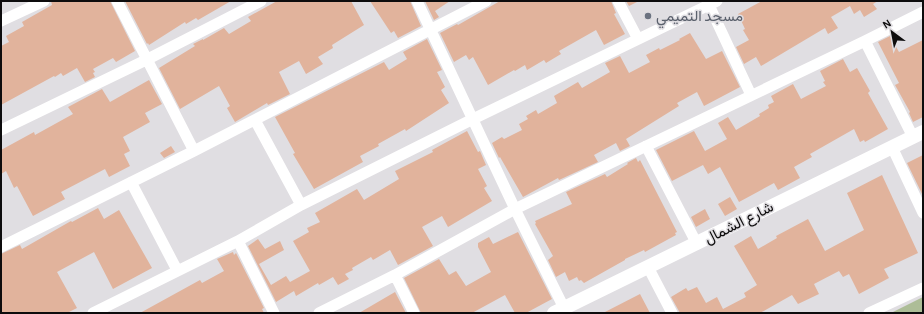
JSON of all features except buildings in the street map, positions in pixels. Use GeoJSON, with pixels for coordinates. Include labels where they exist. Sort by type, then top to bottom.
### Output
{"type":"FeatureCollection","features":[{"type":"Feature","properties":{"kind":"street"},"geometry":{"type":"LineString","coordinates":[[117,1],[194,151]]}},
{"type":"Feature","properties":{"kind":"street"},"geometry":{"type":"LineString","coordinates":[[1,130],[146,60],[261,1]]}},
{"type":"Feature","properties":{"kind":"street"},"geometry":{"type":"LineString","coordinates":[[417,1],[432,29],[516,209],[559,310]]}},
{"type":"Feature","properties":{"kind":"street"},"geometry":{"type":"LineString","coordinates":[[1,247],[194,151],[486,1]]}},
{"type":"Feature","properties":{"kind":"street"},"geometry":{"type":"LineString","coordinates":[[618,1],[638,39]]}},
{"type":"Feature","properties":{"kind":"street"},"geometry":{"type":"LineString","coordinates":[[1,21],[38,2]]}},
{"type":"Feature","properties":{"kind":"street"},"geometry":{"type":"LineString","coordinates":[[92,313],[238,241],[300,205],[473,119],[713,3],[751,95]]}},
{"type":"Feature","properties":{"kind":"street"},"geometry":{"type":"LineString","coordinates":[[319,313],[395,276],[516,209],[923,12]]}},
{"type":"Feature","properties":{"kind":"street"},"geometry":{"type":"LineString","coordinates":[[865,41],[918,135]]}},
{"type":"Feature","properties":{"kind":"street"},"geometry":{"type":"LineString","coordinates":[[255,120],[300,205]]}},
{"type":"Feature","properties":{"kind":"street","name":"شارع الشمال"},"geometry":{"type":"LineString","coordinates":[[559,310],[918,135]]}},
{"type":"Feature","properties":{"kind":"street"},"geometry":{"type":"LineString","coordinates":[[646,146],[697,244]]}},
{"type":"Feature","properties":{"kind":"street"},"geometry":{"type":"LineString","coordinates":[[892,147],[923,213]]}},
{"type":"Feature","properties":{"kind":"street"},"geometry":{"type":"LineString","coordinates":[[131,182],[177,270]]}},
{"type":"Feature","properties":{"kind":"street"},"geometry":{"type":"LineString","coordinates":[[238,241],[274,313]]}},
{"type":"Feature","properties":{"kind":"street"},"geometry":{"type":"LineString","coordinates":[[648,267],[672,313]]}},
{"type":"Feature","properties":{"kind":"street"},"geometry":{"type":"LineString","coordinates":[[395,276],[414,313]]}},
{"type":"Feature","properties":{"kind":"street"},"geometry":{"type":"LineString","coordinates":[[869,313],[923,288]]}},
{"type":"Feature","properties":{"kind":"green space"},"geometry":{"type":"Polygon","coordinates":[[[923,297],[923,313],[891,313],[923,297]]]}},
{"type":"Feature","properties":{"kind":"place","name":"مسجد التميمي"},"geometry":{"type":"Point","coordinates":[648,16]}}]}
